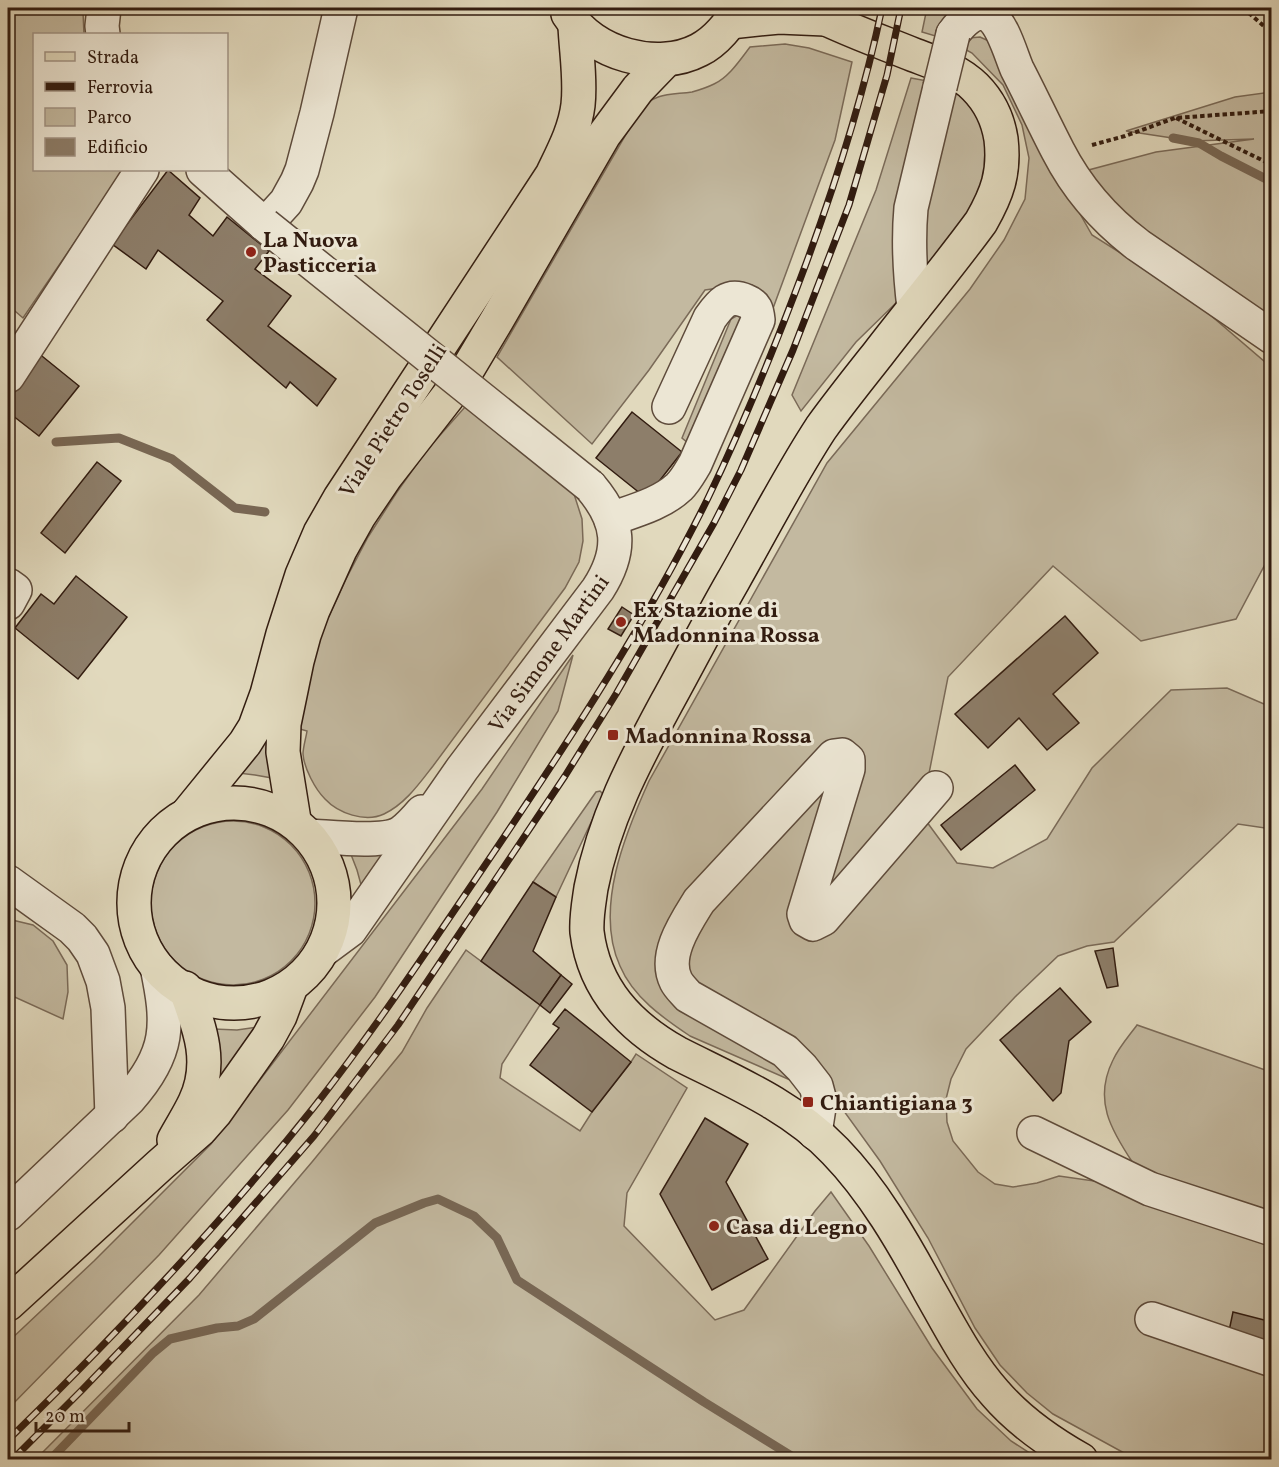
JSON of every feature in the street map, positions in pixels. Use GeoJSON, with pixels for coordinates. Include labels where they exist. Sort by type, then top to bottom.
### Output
{"type":"FeatureCollection","features":[{"type":"Feature","properties":{"kind":"main road"},"geometry":{"type":"LineString","coordinates":[[735,15],[779,17],[815,13],[956,73],[980,92],[998,126],[1002,160],[999,184],[981,222],[849,391],[796,468],[647,739],[618,798],[600,850],[588,909],[587,931],[591,952],[611,996],[637,1026],[662,1045],[776,1103],[834,1150],[854,1172],[881,1210],[959,1342],[986,1383],[1024,1421],[1081,1460]]}},
{"type":"Feature","properties":{"kind":"main road","name":"Viale Pietro Toselli"},"geometry":{"type":"LineString","coordinates":[[570,16],[590,38],[607,48],[621,54],[666,60],[700,50],[711,42],[735,15]]}},
{"type":"Feature","properties":{"kind":"main road","name":"Viale Pietro Toselli"},"geometry":{"type":"LineString","coordinates":[[188,813],[245,743],[255,727],[302,575],[324,526],[552,175],[561,157],[572,131],[579,90],[570,16]]}},
{"type":"Feature","properties":{"kind":"main road","name":"Viale Pietro Toselli"},"geometry":{"type":"LineString","coordinates":[[302,829],[283,752],[284,724],[304,635],[322,588],[359,516],[386,476],[463,377],[604,135],[638,89],[666,60]]}},
{"type":"Feature","properties":{"kind":"main road","name":"Viale Pietro Toselli"},"geometry":{"type":"LineString","coordinates":[[241,802],[273,810],[302,829],[324,860],[333,894],[328,939],[303,978],[290,989],[260,1001],[222,1002],[184,988],[157,967],[137,929],[134,887],[139,869],[154,840],[168,825],[188,813],[218,804],[241,802]]}},
{"type":"Feature","properties":{"kind":"main road","name":"Viale Pietro Toselli"},"geometry":{"type":"LineString","coordinates":[[160,1165],[196,1101],[202,1078],[203,1042],[184,988]]}},
{"type":"Feature","properties":{"kind":"main road","name":"Viale Pietro Toselli"},"geometry":{"type":"LineString","coordinates":[[8,1304],[201,1129],[223,1103],[274,1028],[290,989]]}},
{"type":"Feature","properties":{"kind":"street"},"geometry":{"type":"LineString","coordinates":[[103,33],[104,8]]}},
{"type":"Feature","properties":{"kind":"street"},"geometry":{"type":"LineString","coordinates":[[265,225],[286,202],[302,170],[341,8]]}},
{"type":"Feature","properties":{"kind":"street"},"geometry":{"type":"LineString","coordinates":[[914,308],[910,280],[912,208],[952,34],[971,15],[982,11],[998,26],[1059,154],[1096,207],[1121,231],[1272,337]]}},
{"type":"Feature","properties":{"kind":"street"},"geometry":{"type":"LineString","coordinates":[[8,376],[141,171]]}},
{"type":"Feature","properties":{"kind":"street","name":"Via Simone Martini"},"geometry":{"type":"LineString","coordinates":[[204,171],[265,225],[590,486],[611,519],[615,536],[613,558],[606,577],[462,769],[350,930],[323,950]]}},
{"type":"Feature","properties":{"kind":"street"},"geometry":{"type":"LineString","coordinates":[[611,519],[665,497],[678,488],[687,477],[695,464],[758,320],[757,310],[753,304],[739,298],[732,298],[717,308],[710,318],[669,407]]}},
{"type":"Feature","properties":{"kind":"street"},"geometry":{"type":"LineString","coordinates":[[8,585],[15,590],[8,603]]}},
{"type":"Feature","properties":{"kind":"street"},"geometry":{"type":"LineString","coordinates":[[815,1133],[820,1101],[816,1086],[785,1051],[688,996],[680,988],[673,970],[676,943],[682,928],[699,901],[834,756],[842,755],[848,760],[848,769],[804,914],[806,920],[813,924],[823,919],[936,788]]}},
{"type":"Feature","properties":{"kind":"street","name":"Via Simone Martini"},"geometry":{"type":"LineString","coordinates":[[302,829],[368,839],[390,837],[401,833],[462,769]]}},
{"type":"Feature","properties":{"kind":"street"},"geometry":{"type":"LineString","coordinates":[[8,882],[72,928],[93,954],[103,981],[108,1008],[112,1116]]}},
{"type":"Feature","properties":{"kind":"street"},"geometry":{"type":"LineString","coordinates":[[8,1214],[142,1085],[159,1055],[163,1041],[165,1020],[157,967]]}},
{"type":"Feature","properties":{"kind":"street"},"geometry":{"type":"LineString","coordinates":[[1034,1133],[1150,1189],[1272,1229]]}},
{"type":"Feature","properties":{"kind":"street"},"geometry":{"type":"LineString","coordinates":[[1152,1319],[1272,1360]]}},
{"type":"Feature","properties":{"kind":"path"},"geometry":{"type":"LineString","coordinates":[[1243,8],[1272,33]]}},
{"type":"Feature","properties":{"kind":"path"},"geometry":{"type":"LineString","coordinates":[[1059,154],[1125,136],[1176,118],[1272,111]]}},
{"type":"Feature","properties":{"kind":"path"},"geometry":{"type":"LineString","coordinates":[[1176,118],[1272,165]]}},
{"type":"Feature","properties":{"kind":"green space"},"geometry":{"type":"Polygon","coordinates":[[[8,8],[84,8],[84,33],[33,33],[33,171],[123,171],[23,318],[8,305],[8,8]]]}},
{"type":"Feature","properties":{"kind":"green space"},"geometry":{"type":"Polygon","coordinates":[[[927,8],[973,8],[942,38],[922,32],[927,8]]]}},
{"type":"Feature","properties":{"kind":"green space"},"geometry":{"type":"Polygon","coordinates":[[[980,37],[991,42],[1054,168],[1092,235],[1187,295],[1264,361],[1271,364],[1271,553],[1236,619],[1141,641],[1053,566],[948,677],[921,814],[957,863],[993,868],[1047,839],[1092,768],[1171,690],[1227,688],[1271,707],[1272,829],[1238,824],[1114,942],[1087,946],[1058,956],[966,1049],[951,1079],[946,1099],[947,1122],[953,1141],[978,1172],[995,1184],[1013,1187],[1059,1176],[1115,1184],[1133,1163],[1118,1139],[1107,1114],[1105,1088],[1107,1075],[1115,1055],[1137,1025],[1271,1072],[1271,1459],[1135,1459],[1053,1414],[1027,1393],[1000,1365],[975,1328],[928,1238],[880,1161],[836,1100],[690,1036],[659,1014],[641,997],[620,966],[613,944],[610,920],[611,896],[616,872],[622,848],[649,781],[827,463],[970,289],[1004,240],[1025,199],[1029,158],[1022,125],[1003,85],[972,53],[961,47],[969,38],[980,37]]]}},
{"type":"Feature","properties":{"kind":"green space"},"geometry":{"type":"Polygon","coordinates":[[[785,44],[809,48],[852,62],[835,140],[772,311],[748,284],[705,290],[649,370],[592,444],[497,357],[640,110],[658,97],[692,92],[719,81],[734,68],[750,47],[785,44]]]}},
{"type":"Feature","properties":{"kind":"green space"},"geometry":{"type":"Polygon","coordinates":[[[911,78],[933,82],[897,302],[856,342],[801,411],[792,395],[876,190],[911,78]]]}},
{"type":"Feature","properties":{"kind":"green space"},"geometry":{"type":"Polygon","coordinates":[[[950,90],[959,95],[972,108],[979,119],[987,142],[984,178],[976,202],[928,265],[922,268],[916,258],[950,90]]]}},
{"type":"Feature","properties":{"kind":"green space"},"geometry":{"type":"Polygon","coordinates":[[[1271,92],[1271,331],[1114,215],[1081,172],[1156,152],[1254,139],[1192,141],[1126,131],[1235,97],[1271,92]]]}},
{"type":"Feature","properties":{"kind":"green space"},"geometry":{"type":"Polygon","coordinates":[[[738,315],[744,317],[694,448],[682,438],[731,319],[738,315]]]}},
{"type":"Feature","properties":{"kind":"green space"},"geometry":{"type":"Polygon","coordinates":[[[465,407],[574,494],[582,519],[583,541],[579,562],[565,588],[411,793],[392,810],[377,817],[352,815],[337,809],[321,795],[304,760],[303,751],[307,731],[300,729],[322,631],[368,537],[426,451],[465,407]]]}},
{"type":"Feature","properties":{"kind":"green space"},"geometry":{"type":"Polygon","coordinates":[[[573,655],[558,711],[497,812],[375,997],[288,1110],[159,1255],[8,1409],[8,1342],[94,1261],[211,1144],[482,789],[573,655]]]}},
{"type":"Feature","properties":{"kind":"green space"},"geometry":{"type":"Polygon","coordinates":[[[266,735],[272,778],[238,773],[266,735]]]}},
{"type":"Feature","properties":{"kind":"green space"},"geometry":{"type":"Polygon","coordinates":[[[600,791],[603,794],[602,799],[556,897],[533,882],[596,792],[600,791]]]}},
{"type":"Feature","properties":{"kind":"green space"},"geometry":{"type":"Polygon","coordinates":[[[233,821],[264,827],[291,845],[309,872],[315,903],[309,934],[291,961],[264,979],[233,985],[202,979],[175,961],[157,934],[151,903],[157,872],[175,845],[202,827],[233,821]]]}},
{"type":"Feature","properties":{"kind":"green space"},"geometry":{"type":"Polygon","coordinates":[[[397,850],[363,892],[350,852],[397,850]]]}},
{"type":"Feature","properties":{"kind":"green space"},"geometry":{"type":"Polygon","coordinates":[[[8,919],[33,925],[53,941],[67,965],[68,992],[63,1019],[8,994],[8,919]]]}},
{"type":"Feature","properties":{"kind":"green space"},"geometry":{"type":"Polygon","coordinates":[[[466,950],[540,1005],[502,1064],[500,1078],[580,1131],[636,1054],[687,1088],[627,1193],[624,1226],[715,1320],[744,1310],[831,1192],[869,1246],[932,1348],[977,1409],[1011,1441],[1039,1459],[35,1460],[199,1295],[312,1162],[402,1052],[427,1008],[466,950]]]}},
{"type":"Feature","properties":{"kind":"green space"},"geometry":{"type":"Polygon","coordinates":[[[265,1026],[218,1092],[214,1029],[237,1030],[265,1026]]]}},
{"type":"Feature","properties":{"kind":"building"},"geometry":{"type":"Polygon","coordinates":[[[169,171],[200,198],[189,215],[213,236],[227,217],[269,251],[255,269],[291,296],[268,326],[336,379],[317,406],[290,382],[286,388],[207,320],[223,301],[158,250],[146,269],[112,244],[169,171]]]}},
{"type":"Feature","properties":{"kind":"building"},"geometry":{"type":"Polygon","coordinates":[[[32,348],[79,386],[39,436],[8,412],[8,391],[32,348]]]}},
{"type":"Feature","properties":{"kind":"building"},"geometry":{"type":"Polygon","coordinates":[[[632,412],[682,452],[646,498],[596,458],[632,412]]]}},
{"type":"Feature","properties":{"kind":"building"},"geometry":{"type":"Polygon","coordinates":[[[97,462],[121,481],[65,553],[41,533],[97,462]]]}},
{"type":"Feature","properties":{"kind":"building"},"geometry":{"type":"Polygon","coordinates":[[[76,576],[127,617],[78,679],[15,628],[41,594],[54,604],[76,576]]]}},
{"type":"Feature","properties":{"kind":"building","name":"Ex Stazione di Madonnina Rossa"},"geometry":{"type":"Polygon","coordinates":[[[622,607],[634,615],[621,636],[608,629],[622,607]]]}},
{"type":"Feature","properties":{"kind":"building"},"geometry":{"type":"Polygon","coordinates":[[[1065,616],[1098,653],[1053,694],[1079,723],[1047,750],[1019,718],[988,748],[955,714],[1065,616]]]}},
{"type":"Feature","properties":{"kind":"building"},"geometry":{"type":"Polygon","coordinates":[[[1015,765],[1035,790],[961,850],[941,825],[1015,765]]]}},
{"type":"Feature","properties":{"kind":"building"},"geometry":{"type":"Polygon","coordinates":[[[533,882],[556,897],[533,951],[561,975],[540,1005],[481,961],[533,882]]]}},
{"type":"Feature","properties":{"kind":"building"},"geometry":{"type":"Polygon","coordinates":[[[1113,948],[1118,986],[1107,988],[1095,951],[1113,948]]]}},
{"type":"Feature","properties":{"kind":"building"},"geometry":{"type":"Polygon","coordinates":[[[561,975],[572,984],[550,1013],[540,1005],[561,975]]]}},
{"type":"Feature","properties":{"kind":"building"},"geometry":{"type":"Polygon","coordinates":[[[1060,988],[1091,1022],[1069,1041],[1061,1093],[1053,1101],[1000,1040],[1060,988]]]}},
{"type":"Feature","properties":{"kind":"building"},"geometry":{"type":"Polygon","coordinates":[[[565,1009],[631,1062],[592,1112],[530,1065],[559,1028],[553,1024],[565,1009]]]}},
{"type":"Feature","properties":{"kind":"building","name":"Casa di Legno"},"geometry":{"type":"Polygon","coordinates":[[[705,1118],[748,1144],[726,1182],[768,1259],[712,1290],[660,1194],[705,1118]]]}},
{"type":"Feature","properties":{"kind":"building"},"geometry":{"type":"Polygon","coordinates":[[[1233,1312],[1272,1322],[1272,1347],[1229,1331],[1233,1312]]]}},
{"type":"Feature","properties":{"kind":"waterway"},"geometry":{"type":"LineString","coordinates":[[1173,138],[1199,143],[1272,182]]}},
{"type":"Feature","properties":{"kind":"waterway"},"geometry":{"type":"LineString","coordinates":[[56,442],[119,438],[172,459],[235,508],[265,512]]}},
{"type":"Feature","properties":{"kind":"waterway"},"geometry":{"type":"LineString","coordinates":[[50,1460],[153,1353],[170,1339],[217,1328],[238,1326],[254,1319],[375,1223],[438,1199],[474,1216],[497,1238],[517,1280],[704,1402],[798,1460]]}},
{"type":"Feature","properties":{"kind":"railway"},"geometry":{"type":"LineString","coordinates":[[8,1440],[88,1360],[204,1237],[314,1107],[362,1044],[430,947],[581,720],[635,633],[685,543],[722,469],[784,321],[839,168],[867,72],[882,8]]}},
{"type":"Feature","properties":{"kind":"railway"},"geometry":{"type":"LineString","coordinates":[[12,1460],[190,1278],[314,1136],[398,1025],[565,776],[616,694],[714,523],[741,470],[793,350],[849,205],[887,75],[901,8]]}},
{"type":"Feature","properties":{"kind":"place","name":"La Nuova Pasticceria"},"geometry":{"type":"Point","coordinates":[251,252]}},
{"type":"Feature","properties":{"kind":"place","name":"Ex Stazione di Madonnina Rossa"},"geometry":{"type":"Point","coordinates":[621,622]}},
{"type":"Feature","properties":{"kind":"place","name":"Madonnina Rossa"},"geometry":{"type":"Point","coordinates":[613,735]}},
{"type":"Feature","properties":{"kind":"place","name":"Chiantigiana 3"},"geometry":{"type":"Point","coordinates":[808,1102]}},
{"type":"Feature","properties":{"kind":"place","name":"Casa di Legno"},"geometry":{"type":"Point","coordinates":[714,1226]}}]}
